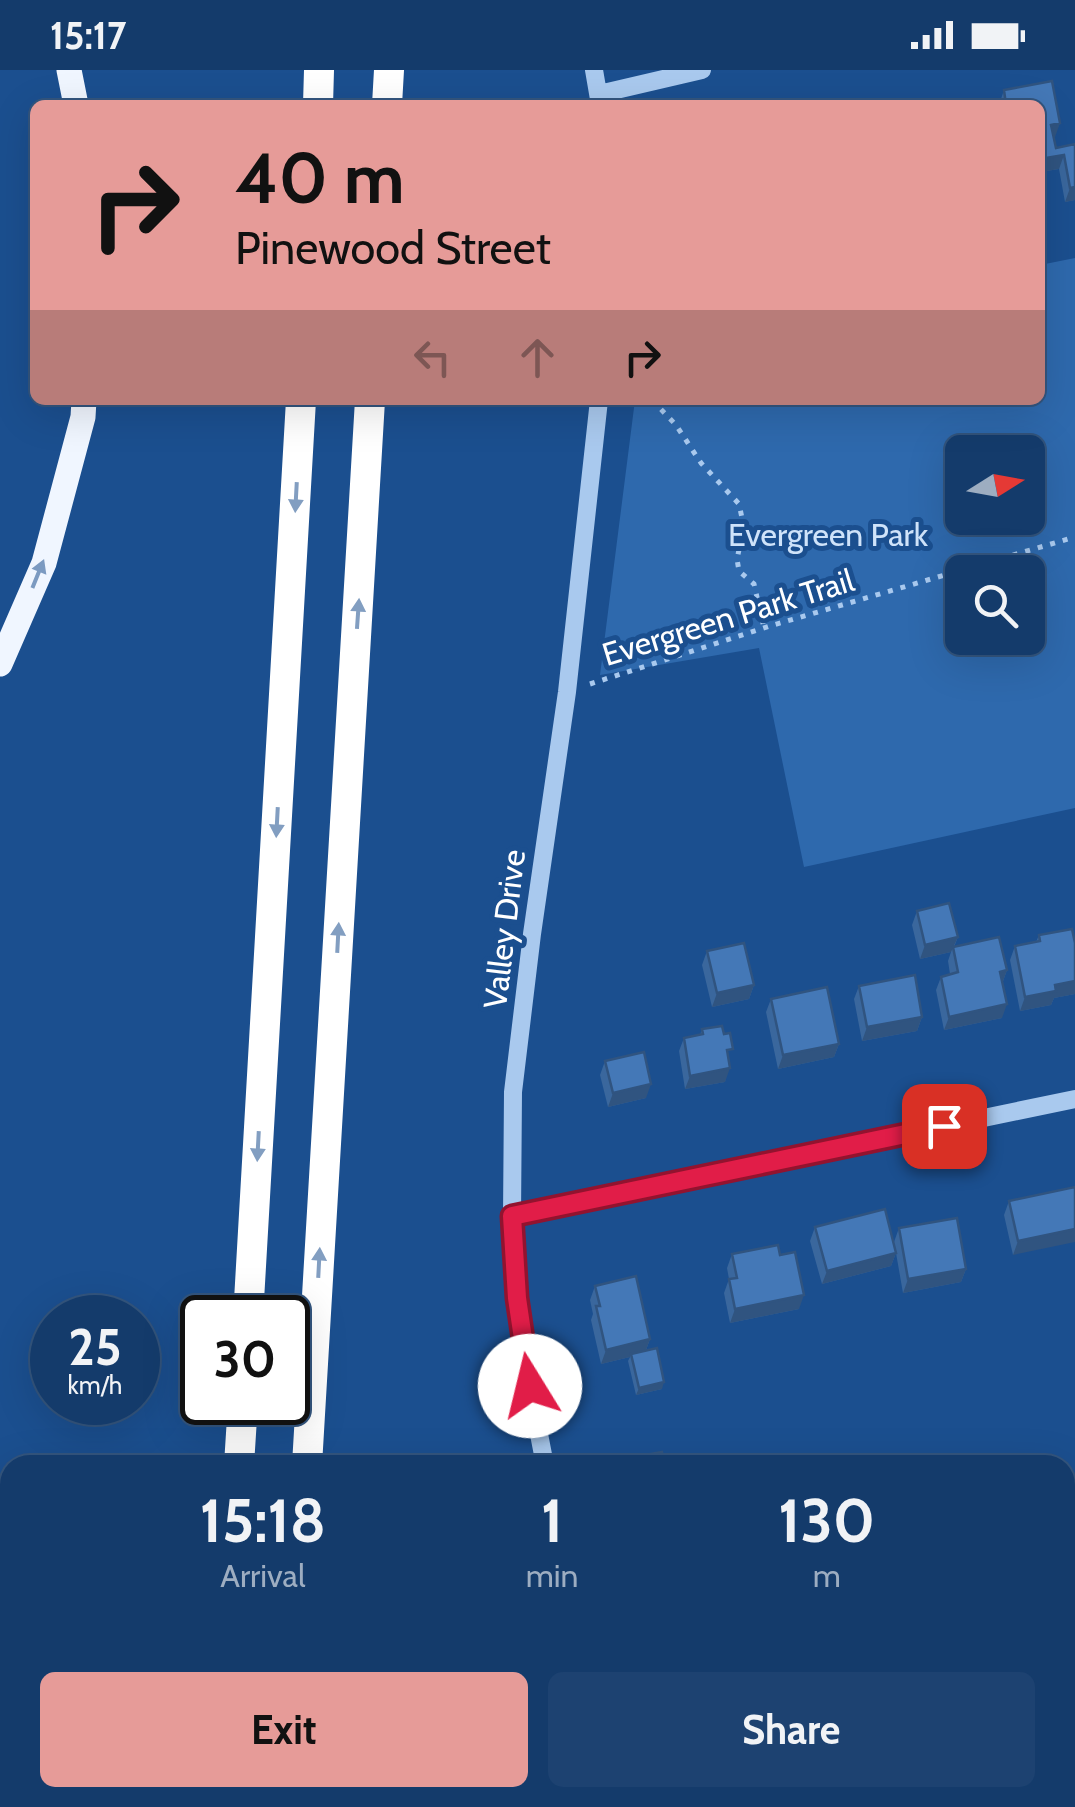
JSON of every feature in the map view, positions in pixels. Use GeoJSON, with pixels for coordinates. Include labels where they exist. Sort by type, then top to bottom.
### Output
{"type":"FeatureCollection","features":[{"type":"Feature","properties":{"kind":"highway"},"geometry":{"type":"LineString","coordinates":[[318,100],[320,70]]}},
{"type":"Feature","properties":{"kind":"highway"},"geometry":{"type":"LineString","coordinates":[[386,100],[388,70]]}},
{"type":"Feature","properties":{"kind":"highway"},"geometry":{"type":"LineString","coordinates":[[249,1295],[302,405]]}},
{"type":"Feature","properties":{"kind":"highway"},"geometry":{"type":"LineString","coordinates":[[308,1455],[370,405]]}},
{"type":"Feature","properties":{"kind":"highway"},"geometry":{"type":"LineString","coordinates":[[240,1455],[242,1425]]}},
{"type":"Feature","properties":{"kind":"main road"},"geometry":{"type":"LineString","coordinates":[[68,70],[75,100]]}},
{"type":"Feature","properties":{"kind":"main road"},"geometry":{"type":"LineString","coordinates":[[0,664],[44,563],[84,405]]}},
{"type":"Feature","properties":{"kind":"street"},"geometry":{"type":"LineString","coordinates":[[594,70],[600,99],[702,70]]}},
{"type":"Feature","properties":{"kind":"street","name":"Valley Drive"},"geometry":{"type":"LineString","coordinates":[[543,1455],[517,1298],[512,1216],[514,1092],[567,692],[597,405]]}},
{"type":"Feature","properties":{"kind":"street"},"geometry":{"type":"LineString","coordinates":[[512,1216],[1075,1098]]}},
{"type":"Feature","properties":{"kind":"path"},"geometry":{"type":"LineString","coordinates":[[657,405],[738,504],[742,536],[737,560],[740,571],[754,584],[764,628]]}},
{"type":"Feature","properties":{"kind":"path","name":"Evergreen Park Trail"},"geometry":{"type":"LineString","coordinates":[[567,692],[764,628],[1075,538]]}},
{"type":"Feature","properties":{"kind":"green space","name":"Evergreen Park"},"geometry":{"type":"Polygon","coordinates":[[[1075,258],[1075,808],[804,867],[759,648],[600,675],[634,405],[1045,405],[1045,264],[1075,258]]]}},
{"type":"Feature","properties":{"kind":"building"},"geometry":{"type":"Polygon","coordinates":[[[1052,81],[1060,123],[1051,125],[1056,148],[1075,144],[1075,187],[1070,188],[1064,155],[1045,158],[1045,100],[1005,100],[1004,90],[1052,81]]]}},
{"type":"Feature","properties":{"kind":"building"},"geometry":{"type":"Polygon","coordinates":[[[949,903],[958,937],[925,945],[917,911],[949,903]]]}},
{"type":"Feature","properties":{"kind":"building"},"geometry":{"type":"Polygon","coordinates":[[[1072,929],[1075,981],[1055,985],[1056,991],[1025,997],[1015,946],[1040,941],[1039,935],[1072,929]]]}},
{"type":"Feature","properties":{"kind":"building"},"geometry":{"type":"Polygon","coordinates":[[[999,937],[1007,970],[1000,972],[1007,1004],[949,1017],[941,977],[958,972],[953,947],[999,937]]]}},
{"type":"Feature","properties":{"kind":"building"},"geometry":{"type":"Polygon","coordinates":[[[744,943],[754,985],[717,993],[707,951],[744,943]]]}},
{"type":"Feature","properties":{"kind":"building"},"geometry":{"type":"Polygon","coordinates":[[[915,975],[922,1017],[867,1027],[859,986],[915,975]]]}},
{"type":"Feature","properties":{"kind":"building"},"geometry":{"type":"Polygon","coordinates":[[[827,987],[839,1044],[783,1055],[771,999],[827,987]]]}},
{"type":"Feature","properties":{"kind":"building"},"geometry":{"type":"Polygon","coordinates":[[[722,1026],[724,1034],[730,1033],[730,1068],[690,1076],[684,1038],[703,1034],[702,1029],[722,1026]]]}},
{"type":"Feature","properties":{"kind":"building"},"geometry":{"type":"Polygon","coordinates":[[[644,1052],[651,1084],[613,1093],[605,1061],[644,1052]]]}},
{"type":"Feature","properties":{"kind":"building"},"geometry":{"type":"Polygon","coordinates":[[[1075,1187],[1075,1229],[1018,1241],[1009,1201],[1075,1187]]]}},
{"type":"Feature","properties":{"kind":"building"},"geometry":{"type":"Polygon","coordinates":[[[885,1209],[896,1253],[827,1271],[815,1227],[885,1209]]]}},
{"type":"Feature","properties":{"kind":"building"},"geometry":{"type":"Polygon","coordinates":[[[957,1218],[966,1269],[908,1279],[899,1228],[957,1218]]]}},
{"type":"Feature","properties":{"kind":"building"},"geometry":{"type":"Polygon","coordinates":[[[778,1245],[780,1255],[795,1252],[804,1295],[735,1309],[729,1279],[737,1278],[732,1254],[778,1245]]]}},
{"type":"Feature","properties":{"kind":"building"},"geometry":{"type":"Polygon","coordinates":[[[636,1276],[650,1339],[606,1350],[595,1286],[636,1276]]]}},
{"type":"Feature","properties":{"kind":"building"},"geometry":{"type":"Polygon","coordinates":[[[657,1348],[664,1382],[639,1388],[631,1354],[657,1348]]]}},
{"type":"Feature","properties":{"kind":"route"},"geometry":{"type":"LineString","coordinates":[[530,1386],[517,1298],[512,1216],[944,1126]]}}]}
